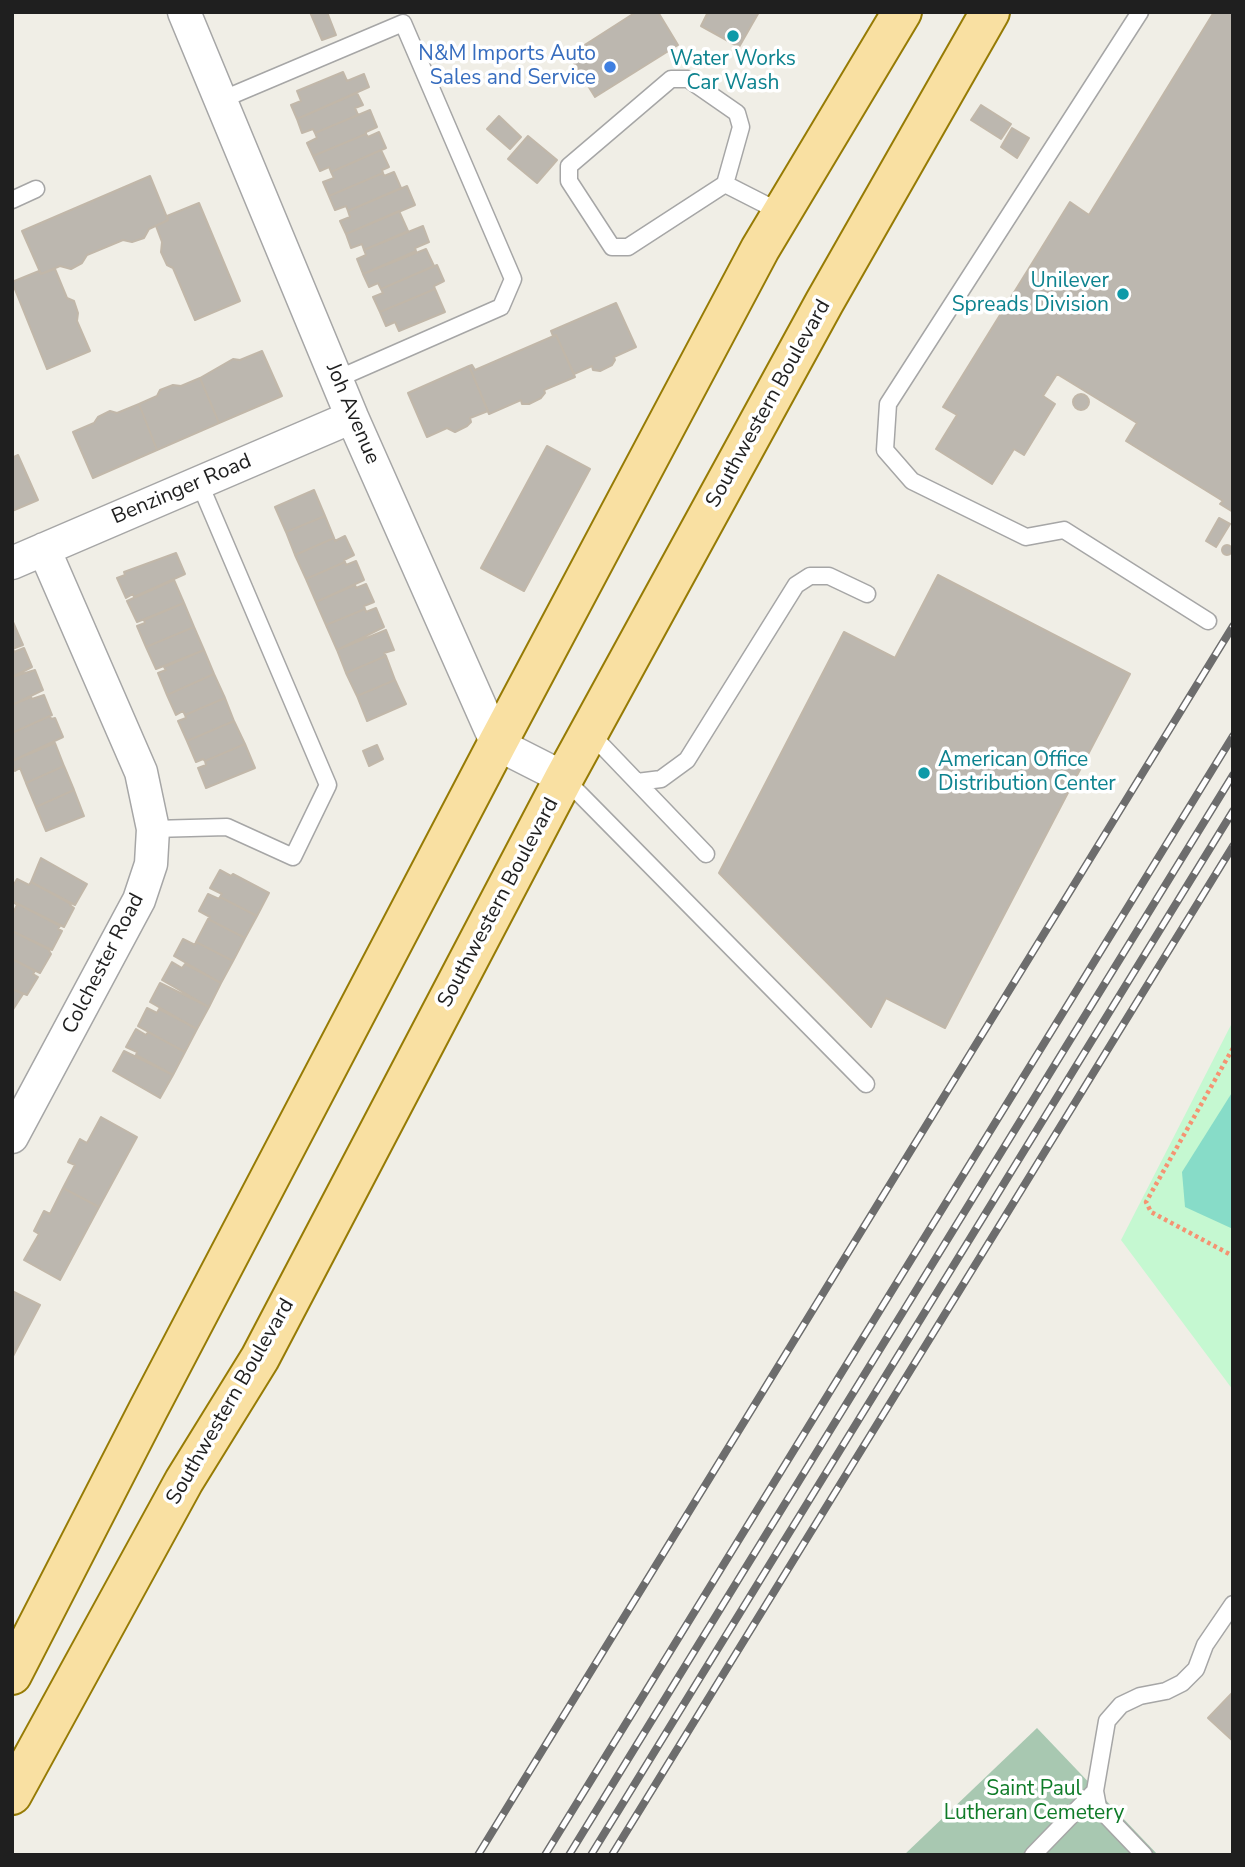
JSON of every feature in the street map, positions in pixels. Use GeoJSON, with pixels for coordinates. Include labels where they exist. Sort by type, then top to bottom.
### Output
{"type":"FeatureCollection","features":[{"type":"Feature","properties":{"kind":"main road"},"geometry":{"type":"LineString","coordinates":[[12,1675],[497,744],[760,249],[902,12]]}},
{"type":"Feature","properties":{"kind":"main road","name":"Southwestern Boulevard"},"geometry":{"type":"LineString","coordinates":[[12,1795],[177,1493],[260,1358],[564,778],[824,303],[990,12]]}},
{"type":"Feature","properties":{"kind":"street","name":"Joh Avenue"},"geometry":{"type":"LineString","coordinates":[[184,12],[352,417],[497,744]]}},
{"type":"Feature","properties":{"kind":"street","name":"Benzinger Road"},"geometry":{"type":"LineString","coordinates":[[12,563],[352,417]]}},
{"type":"Feature","properties":{"kind":"street","name":"Colchester Road"},"geometry":{"type":"LineString","coordinates":[[12,1137],[139,900],[151,864],[153,829],[141,772],[44,549]]}},
{"type":"Feature","properties":{"kind":"street"},"geometry":{"type":"LineString","coordinates":[[497,744],[564,778]]}},
{"type":"Feature","properties":{"kind":"lane"},"geometry":{"type":"LineString","coordinates":[[1140,12],[888,404],[885,450],[912,481],[1026,537],[1064,530],[1208,621]]}},
{"type":"Feature","properties":{"kind":"lane"},"geometry":{"type":"LineString","coordinates":[[221,100],[402,23],[513,279],[501,307],[337,379]]}},
{"type":"Feature","properties":{"kind":"lane"},"geometry":{"type":"LineString","coordinates":[[671,79],[688,79],[737,113],[741,127],[725,184],[628,247],[612,247],[569,181],[569,166],[671,79]]}},
{"type":"Feature","properties":{"kind":"lane"},"geometry":{"type":"LineString","coordinates":[[725,184],[782,213]]}},
{"type":"Feature","properties":{"kind":"lane"},"geometry":{"type":"LineString","coordinates":[[12,200],[36,189]]}},
{"type":"Feature","properties":{"kind":"lane"},"geometry":{"type":"LineString","coordinates":[[153,829],[227,827],[293,857],[328,785],[200,482]]}},
{"type":"Feature","properties":{"kind":"lane"},"geometry":{"type":"LineString","coordinates":[[637,782],[661,779],[687,760],[796,586],[810,576],[829,576],[867,594]]}},
{"type":"Feature","properties":{"kind":"lane"},"geometry":{"type":"LineString","coordinates":[[589,732],[706,854]]}},
{"type":"Feature","properties":{"kind":"lane"},"geometry":{"type":"LineString","coordinates":[[564,778],[866,1084]]}},
{"type":"Feature","properties":{"kind":"lane"},"geometry":{"type":"LineString","coordinates":[[1144,1855],[1098,1807],[1095,1791],[1107,1721],[1121,1705],[1182,1683],[1196,1669],[1205,1645],[1233,1604]]}},
{"type":"Feature","properties":{"kind":"lane"},"geometry":{"type":"LineString","coordinates":[[1033,1855],[1095,1791]]}},
{"type":"Feature","properties":{"kind":"path"},"geometry":{"type":"LineString","coordinates":[[1233,1048],[1146,1202],[1151,1212],[1233,1256]]}},
{"type":"Feature","properties":{"kind":"green space"},"geometry":{"type":"Polygon","coordinates":[[[1233,1021],[1233,1390],[1121,1240],[1233,1021]]]}},
{"type":"Feature","properties":{"kind":"green space"},"geometry":{"type":"Polygon","coordinates":[[[1233,1091],[1233,1229],[1185,1207],[1182,1172],[1233,1091]]]}},
{"type":"Feature","properties":{"kind":"green space","name":"Saint Paul Lutheran Cemetery"},"geometry":{"type":"Polygon","coordinates":[[[1037,1728],[1158,1855],[904,1855],[1037,1728]]]}},
{"type":"Feature","properties":{"kind":"building"},"geometry":{"type":"Polygon","coordinates":[[[310,12],[327,12],[336,35],[322,40],[310,12]]]}},
{"type":"Feature","properties":{"kind":"building"},"geometry":{"type":"Polygon","coordinates":[[[636,12],[658,12],[678,45],[595,97],[569,55],[636,12]]]}},
{"type":"Feature","properties":{"kind":"building","name":"Water Works Car Wash"},"geometry":{"type":"Polygon","coordinates":[[[708,12],[759,12],[739,47],[701,26],[708,12]]]}},
{"type":"Feature","properties":{"kind":"building","name":"Unilever Spreads Division"},"geometry":{"type":"Polygon","coordinates":[[[1214,12],[1233,12],[1233,512],[1220,504],[1223,501],[1126,441],[1137,423],[1057,374],[1043,396],[1055,404],[1024,455],[1014,449],[992,484],[936,449],[957,415],[943,407],[1070,202],[1089,215],[1214,12]]]}},
{"type":"Feature","properties":{"kind":"building"},"geometry":{"type":"Polygon","coordinates":[[[343,72],[347,81],[364,74],[369,87],[297,119],[291,105],[301,101],[297,91],[343,72]]]}},
{"type":"Feature","properties":{"kind":"building"},"geometry":{"type":"Polygon","coordinates":[[[357,93],[363,105],[355,108],[358,115],[315,133],[313,129],[302,133],[297,119],[357,93]]]}},
{"type":"Feature","properties":{"kind":"building"},"geometry":{"type":"Polygon","coordinates":[[[981,105],[1011,124],[1001,139],[971,120],[981,105]]]}},
{"type":"Feature","properties":{"kind":"building"},"geometry":{"type":"Polygon","coordinates":[[[370,110],[377,127],[313,156],[307,143],[317,138],[315,133],[370,110]]]}},
{"type":"Feature","properties":{"kind":"building"},"geometry":{"type":"Polygon","coordinates":[[[499,116],[521,137],[510,149],[487,129],[499,116]]]}},
{"type":"Feature","properties":{"kind":"building"},"geometry":{"type":"Polygon","coordinates":[[[1012,128],[1029,138],[1017,158],[1001,147],[1012,128]]]}},
{"type":"Feature","properties":{"kind":"building"},"geometry":{"type":"Polygon","coordinates":[[[379,132],[386,148],[331,172],[329,167],[320,171],[313,156],[366,134],[368,137],[379,132]]]}},
{"type":"Feature","properties":{"kind":"building"},"geometry":{"type":"Polygon","coordinates":[[[528,136],[557,160],[537,183],[508,159],[528,136]]]}},
{"type":"Feature","properties":{"kind":"building"},"geometry":{"type":"Polygon","coordinates":[[[381,150],[389,167],[382,170],[383,173],[329,196],[323,182],[334,178],[331,172],[381,150]]]}},
{"type":"Feature","properties":{"kind":"building"},"geometry":{"type":"Polygon","coordinates":[[[394,172],[401,188],[348,211],[346,206],[335,210],[329,196],[383,173],[384,176],[394,172]]]}},
{"type":"Feature","properties":{"kind":"building"},"geometry":{"type":"Polygon","coordinates":[[[150,176],[168,220],[149,229],[144,238],[132,242],[123,240],[87,255],[82,263],[71,269],[60,266],[41,274],[22,231],[150,176]]]}},
{"type":"Feature","properties":{"kind":"building"},"geometry":{"type":"Polygon","coordinates":[[[407,186],[415,205],[346,234],[340,221],[350,217],[348,211],[407,186]]]}},
{"type":"Feature","properties":{"kind":"building"},"geometry":{"type":"Polygon","coordinates":[[[199,203],[240,301],[195,320],[173,268],[167,265],[161,252],[162,242],[156,226],[168,220],[167,216],[199,203]]]}},
{"type":"Feature","properties":{"kind":"building"},"geometry":{"type":"Polygon","coordinates":[[[399,211],[408,231],[364,250],[362,244],[351,248],[346,234],[399,211]]]}},
{"type":"Feature","properties":{"kind":"building"},"geometry":{"type":"Polygon","coordinates":[[[423,226],[429,242],[415,248],[416,251],[363,274],[357,259],[366,255],[364,250],[423,226]]]}},
{"type":"Feature","properties":{"kind":"building"},"geometry":{"type":"Polygon","coordinates":[[[426,249],[434,266],[381,289],[378,283],[369,287],[363,274],[426,249]]]}},
{"type":"Feature","properties":{"kind":"building"},"geometry":{"type":"Polygon","coordinates":[[[437,265],[444,281],[434,286],[435,289],[380,312],[373,297],[383,293],[381,289],[437,265]]]}},
{"type":"Feature","properties":{"kind":"building"},"geometry":{"type":"Polygon","coordinates":[[[55,269],[67,298],[74,301],[78,313],[77,321],[90,351],[47,369],[12,282],[39,271],[41,274],[55,269]]]}},
{"type":"Feature","properties":{"kind":"building"},"geometry":{"type":"Polygon","coordinates":[[[435,289],[445,312],[399,331],[395,322],[386,326],[380,312],[435,289]]]}},
{"type":"Feature","properties":{"kind":"building"},"geometry":{"type":"Polygon","coordinates":[[[616,303],[636,347],[614,357],[612,365],[600,371],[593,370],[592,366],[574,374],[556,335],[553,336],[551,331],[616,303]]]}},
{"type":"Feature","properties":{"kind":"building"},"geometry":{"type":"Polygon","coordinates":[[[556,335],[575,377],[544,390],[541,398],[529,404],[522,404],[521,400],[489,414],[469,366],[472,365],[475,370],[556,335]]]}},
{"type":"Feature","properties":{"kind":"building"},"geometry":{"type":"Polygon","coordinates":[[[262,351],[282,396],[219,423],[200,378],[233,359],[240,360],[262,351]]]}},
{"type":"Feature","properties":{"kind":"building"},"geometry":{"type":"Polygon","coordinates":[[[469,366],[488,411],[470,418],[471,422],[467,426],[455,432],[447,428],[427,437],[408,393],[469,366]]]}},
{"type":"Feature","properties":{"kind":"building"},"geometry":{"type":"Polygon","coordinates":[[[200,378],[219,423],[157,450],[139,404],[157,396],[160,390],[173,385],[181,386],[200,378]]]}},
{"type":"Feature","properties":{"kind":"building"},"geometry":{"type":"Polygon","coordinates":[[[1078,394],[1084,394],[1089,402],[1087,408],[1078,410],[1073,405],[1073,399],[1078,394]]]}},
{"type":"Feature","properties":{"kind":"building"},"geometry":{"type":"Polygon","coordinates":[[[139,404],[157,450],[93,478],[73,432],[94,423],[98,417],[110,411],[117,413],[139,404]]]}},
{"type":"Feature","properties":{"kind":"building"},"geometry":{"type":"Polygon","coordinates":[[[547,446],[590,469],[524,591],[481,568],[547,446]]]}},
{"type":"Feature","properties":{"kind":"building"},"geometry":{"type":"Polygon","coordinates":[[[18,455],[38,500],[12,511],[12,458],[18,455]]]}},
{"type":"Feature","properties":{"kind":"building"},"geometry":{"type":"Polygon","coordinates":[[[314,490],[325,516],[286,532],[275,507],[314,490]]]}},
{"type":"Feature","properties":{"kind":"building"},"geometry":{"type":"Polygon","coordinates":[[[325,516],[334,538],[295,555],[286,532],[325,516]]]}},
{"type":"Feature","properties":{"kind":"building"},"geometry":{"type":"Polygon","coordinates":[[[1219,518],[1230,524],[1216,547],[1206,541],[1219,518]]]}},
{"type":"Feature","properties":{"kind":"building"},"geometry":{"type":"Polygon","coordinates":[[[345,536],[354,555],[344,560],[345,562],[306,579],[295,555],[345,536]]]}},
{"type":"Feature","properties":{"kind":"building"},"geometry":{"type":"Polygon","coordinates":[[[1227,545],[1231,546],[1231,554],[1227,555],[1223,554],[1222,550],[1223,546],[1227,545]]]}},
{"type":"Feature","properties":{"kind":"building"},"geometry":{"type":"Polygon","coordinates":[[[176,553],[185,574],[126,598],[117,578],[125,575],[124,572],[176,553]]]}},
{"type":"Feature","properties":{"kind":"building"},"geometry":{"type":"Polygon","coordinates":[[[356,561],[364,580],[316,602],[306,579],[345,562],[346,565],[356,561]]]}},
{"type":"Feature","properties":{"kind":"building","name":"American Office Distribution Center"},"geometry":{"type":"Polygon","coordinates":[[[938,575],[1130,674],[945,1028],[886,998],[871,1027],[719,873],[844,632],[895,658],[938,575]]]}},
{"type":"Feature","properties":{"kind":"building"},"geometry":{"type":"Polygon","coordinates":[[[174,580],[184,603],[137,622],[127,601],[174,580]]]}},
{"type":"Feature","properties":{"kind":"building"},"geometry":{"type":"Polygon","coordinates":[[[366,584],[374,602],[364,606],[365,609],[326,625],[316,602],[355,585],[356,588],[366,584]]]}},
{"type":"Feature","properties":{"kind":"building"},"geometry":{"type":"Polygon","coordinates":[[[184,603],[194,627],[146,647],[137,626],[145,623],[144,620],[184,603]]]}},
{"type":"Feature","properties":{"kind":"building"},"geometry":{"type":"Polygon","coordinates":[[[376,608],[384,627],[337,650],[326,625],[365,609],[366,612],[376,608]]]}},
{"type":"Feature","properties":{"kind":"building"},"geometry":{"type":"Polygon","coordinates":[[[12,623],[23,645],[12,649],[12,623]]]}},
{"type":"Feature","properties":{"kind":"building"},"geometry":{"type":"Polygon","coordinates":[[[194,627],[204,650],[156,669],[146,647],[194,627]]]}},
{"type":"Feature","properties":{"kind":"building"},"geometry":{"type":"Polygon","coordinates":[[[386,630],[394,650],[346,673],[337,650],[386,630]]]}},
{"type":"Feature","properties":{"kind":"building"},"geometry":{"type":"Polygon","coordinates":[[[13,648],[14,652],[24,648],[32,667],[12,677],[13,648]]]}},
{"type":"Feature","properties":{"kind":"building"},"geometry":{"type":"Polygon","coordinates":[[[204,650],[214,674],[167,695],[158,673],[166,670],[164,667],[204,650]]]}},
{"type":"Feature","properties":{"kind":"building"},"geometry":{"type":"Polygon","coordinates":[[[386,656],[395,680],[357,696],[346,673],[386,656]]]}},
{"type":"Feature","properties":{"kind":"building"},"geometry":{"type":"Polygon","coordinates":[[[35,670],[43,690],[12,705],[12,677],[35,670]]]}},
{"type":"Feature","properties":{"kind":"building"},"geometry":{"type":"Polygon","coordinates":[[[214,674],[225,698],[185,715],[183,711],[176,715],[167,695],[214,674]]]}},
{"type":"Feature","properties":{"kind":"building"},"geometry":{"type":"Polygon","coordinates":[[[395,680],[406,704],[367,721],[357,696],[395,680]]]}},
{"type":"Feature","properties":{"kind":"building"},"geometry":{"type":"Polygon","coordinates":[[[44,695],[52,715],[12,733],[12,705],[44,695]]]}},
{"type":"Feature","properties":{"kind":"building"},"geometry":{"type":"Polygon","coordinates":[[[225,698],[234,721],[187,741],[178,721],[186,718],[185,715],[225,698]]]}},
{"type":"Feature","properties":{"kind":"building"},"geometry":{"type":"Polygon","coordinates":[[[50,716],[51,719],[55,718],[63,737],[12,761],[12,733],[50,716]]]}},
{"type":"Feature","properties":{"kind":"building"},"geometry":{"type":"Polygon","coordinates":[[[234,721],[245,744],[205,761],[203,759],[196,762],[187,741],[234,721]]]}},
{"type":"Feature","properties":{"kind":"building"},"geometry":{"type":"Polygon","coordinates":[[[55,743],[64,766],[26,783],[20,768],[15,771],[12,761],[55,743]]]}},
{"type":"Feature","properties":{"kind":"building"},"geometry":{"type":"Polygon","coordinates":[[[245,744],[255,768],[206,788],[198,768],[206,765],[205,761],[245,744]]]}},
{"type":"Feature","properties":{"kind":"building"},"geometry":{"type":"Polygon","coordinates":[[[377,745],[383,759],[369,766],[363,751],[377,745]]]}},
{"type":"Feature","properties":{"kind":"building"},"geometry":{"type":"Polygon","coordinates":[[[64,766],[74,790],[36,807],[26,783],[64,766]]]}},
{"type":"Feature","properties":{"kind":"building"},"geometry":{"type":"Polygon","coordinates":[[[74,790],[84,816],[46,831],[36,807],[74,790]]]}},
{"type":"Feature","properties":{"kind":"building"},"geometry":{"type":"Polygon","coordinates":[[[41,858],[87,884],[75,905],[31,882],[41,858]]]}},
{"type":"Feature","properties":{"kind":"building"},"geometry":{"type":"Polygon","coordinates":[[[220,870],[269,893],[257,916],[220,897],[222,894],[210,888],[220,870]]]}},
{"type":"Feature","properties":{"kind":"building"},"geometry":{"type":"Polygon","coordinates":[[[17,879],[29,885],[31,882],[71,904],[74,908],[64,927],[12,901],[12,888],[17,879]]]}},
{"type":"Feature","properties":{"kind":"building"},"geometry":{"type":"Polygon","coordinates":[[[208,894],[219,899],[220,897],[257,916],[245,938],[208,919],[210,917],[199,911],[208,894]]]}},
{"type":"Feature","properties":{"kind":"building"},"geometry":{"type":"Polygon","coordinates":[[[12,901],[60,926],[58,929],[62,931],[52,950],[12,931],[12,915],[17,905],[12,901]]]}},
{"type":"Feature","properties":{"kind":"building"},"geometry":{"type":"Polygon","coordinates":[[[208,919],[245,938],[233,961],[196,942],[208,919]]]}},
{"type":"Feature","properties":{"kind":"building"},"geometry":{"type":"Polygon","coordinates":[[[12,931],[48,949],[51,954],[40,973],[12,959],[12,931]]]}},
{"type":"Feature","properties":{"kind":"building"},"geometry":{"type":"Polygon","coordinates":[[[183,939],[195,945],[196,942],[233,961],[221,983],[174,956],[183,939]]]}},
{"type":"Feature","properties":{"kind":"building"},"geometry":{"type":"Polygon","coordinates":[[[12,959],[35,971],[33,974],[38,977],[27,995],[12,989],[12,959]]]}},
{"type":"Feature","properties":{"kind":"building"},"geometry":{"type":"Polygon","coordinates":[[[172,962],[182,968],[185,964],[221,983],[209,1007],[162,980],[172,962]]]}},
{"type":"Feature","properties":{"kind":"building"},"geometry":{"type":"Polygon","coordinates":[[[160,983],[209,1007],[197,1029],[150,1002],[160,983]]]}},
{"type":"Feature","properties":{"kind":"building"},"geometry":{"type":"Polygon","coordinates":[[[12,989],[23,994],[12,1011],[12,989]]]}},
{"type":"Feature","properties":{"kind":"building"},"geometry":{"type":"Polygon","coordinates":[[[147,1008],[157,1013],[159,1009],[197,1029],[185,1052],[138,1026],[147,1008]]]}},
{"type":"Feature","properties":{"kind":"building"},"geometry":{"type":"Polygon","coordinates":[[[136,1029],[146,1035],[148,1032],[185,1052],[173,1075],[126,1047],[136,1029]]]}},
{"type":"Feature","properties":{"kind":"building"},"geometry":{"type":"Polygon","coordinates":[[[124,1051],[173,1075],[160,1098],[113,1071],[124,1051]]]}},
{"type":"Feature","properties":{"kind":"building"},"geometry":{"type":"Polygon","coordinates":[[[101,1117],[137,1137],[99,1207],[63,1188],[75,1165],[68,1162],[80,1139],[87,1143],[101,1117]]]}},
{"type":"Feature","properties":{"kind":"building"},"geometry":{"type":"Polygon","coordinates":[[[63,1188],[99,1207],[60,1280],[24,1260],[39,1234],[34,1231],[44,1211],[50,1214],[63,1188]]]}},
{"type":"Feature","properties":{"kind":"building"},"geometry":{"type":"Polygon","coordinates":[[[12,1291],[40,1305],[12,1358],[12,1291]]]}},
{"type":"Feature","properties":{"kind":"building"},"geometry":{"type":"Polygon","coordinates":[[[1233,1692],[1233,1741],[1208,1718],[1233,1692]]]}},
{"type":"Feature","properties":{"kind":"railway"},"geometry":{"type":"LineString","coordinates":[[478,1855],[1233,626]]}},
{"type":"Feature","properties":{"kind":"railway"},"geometry":{"type":"LineString","coordinates":[[545,1855],[1233,736]]}},
{"type":"Feature","properties":{"kind":"railway"},"geometry":{"type":"LineString","coordinates":[[569,1855],[1233,775]]}},
{"type":"Feature","properties":{"kind":"railway"},"geometry":{"type":"LineString","coordinates":[[591,1855],[1233,811]]}},
{"type":"Feature","properties":{"kind":"railway"},"geometry":{"type":"LineString","coordinates":[[612,1855],[1233,846]]}},
{"type":"Feature","properties":{"kind":"place","name":"Water Works Car Wash"},"geometry":{"type":"Point","coordinates":[733,36]}},
{"type":"Feature","properties":{"kind":"place","name":"N&M Imports Auto Sales and Service"},"geometry":{"type":"Point","coordinates":[610,67]}},
{"type":"Feature","properties":{"kind":"place","name":"Unilever Spreads Division"},"geometry":{"type":"Point","coordinates":[1123,294]}},
{"type":"Feature","properties":{"kind":"place","name":"American Office Distribution Center"},"geometry":{"type":"Point","coordinates":[924,773]}}]}
